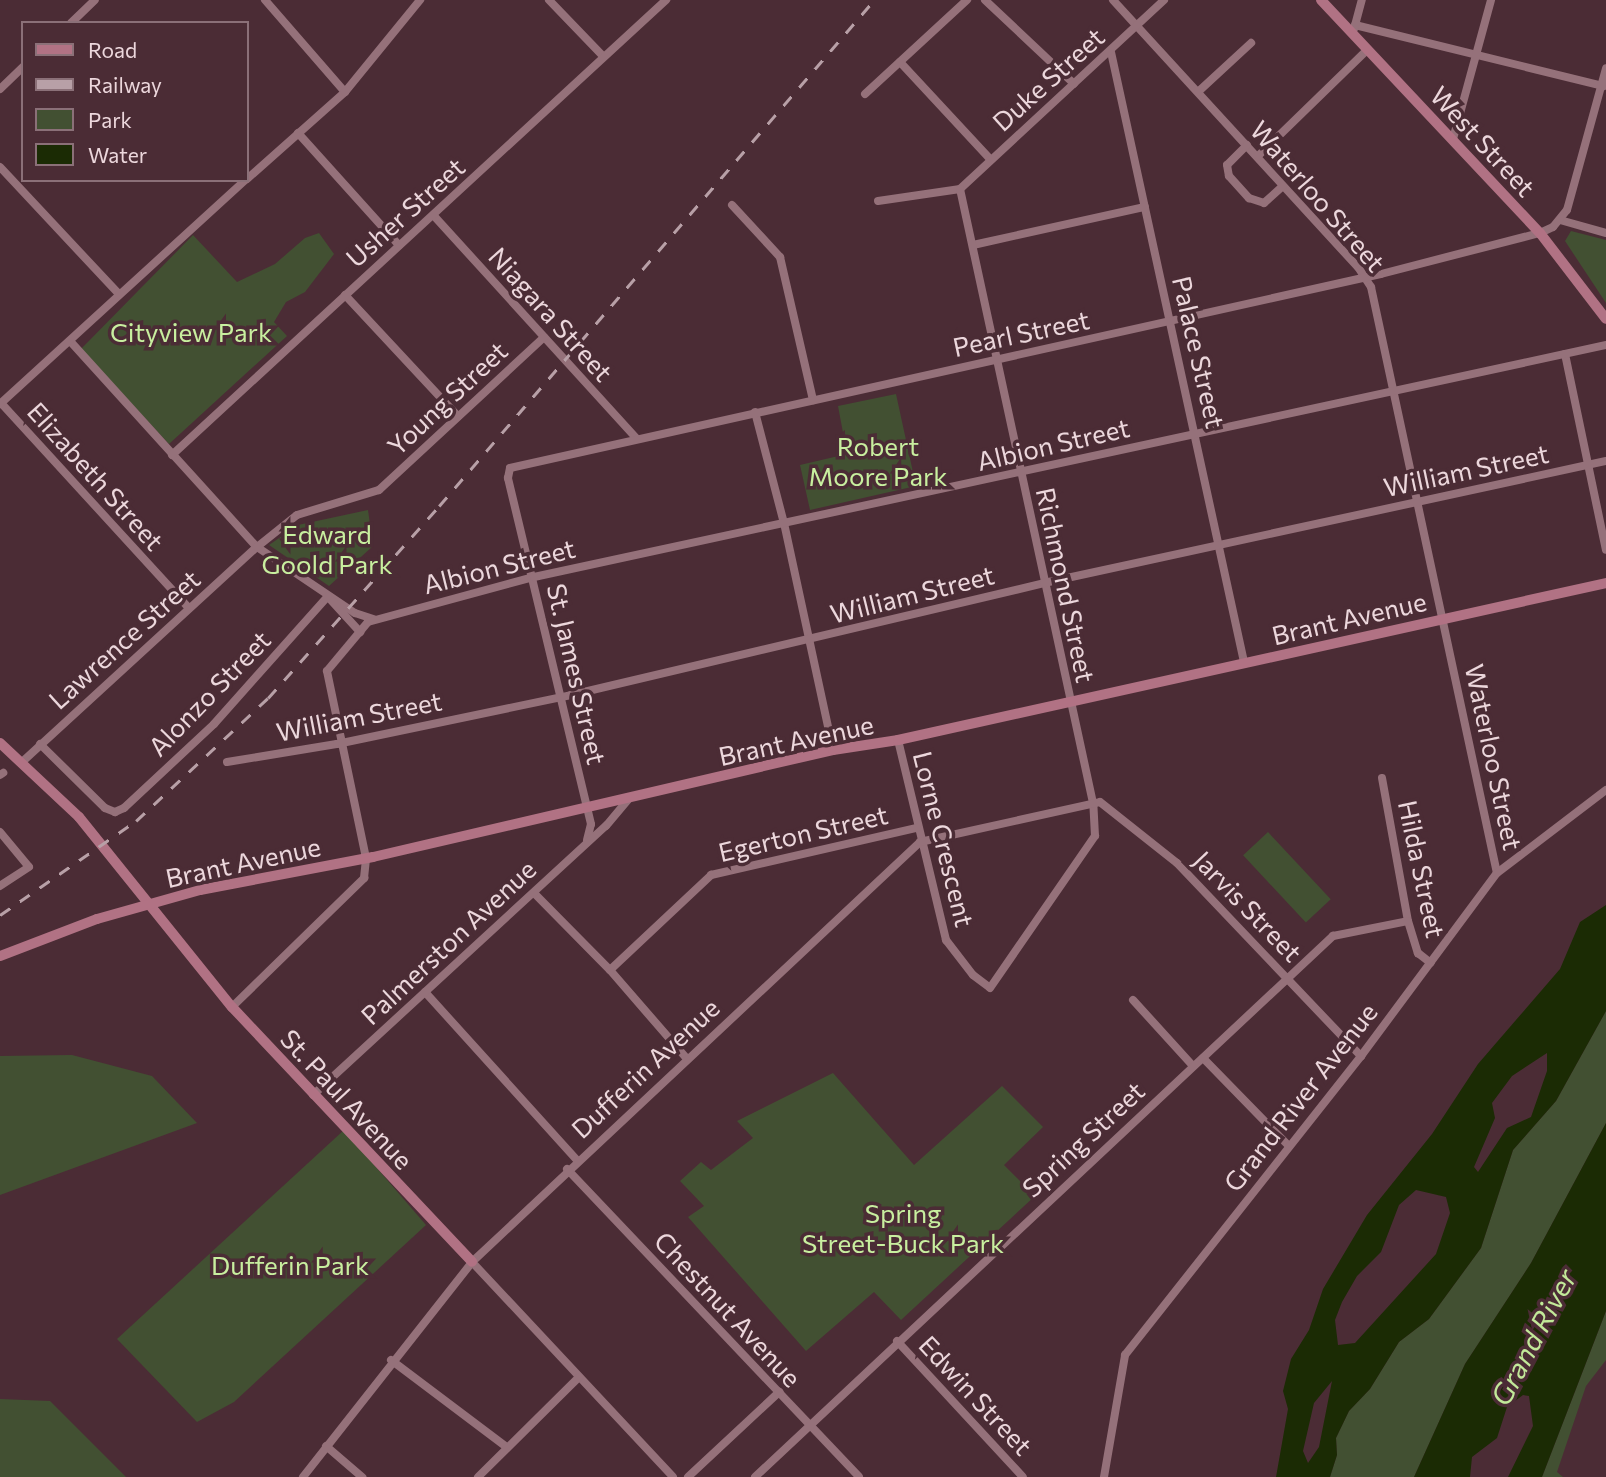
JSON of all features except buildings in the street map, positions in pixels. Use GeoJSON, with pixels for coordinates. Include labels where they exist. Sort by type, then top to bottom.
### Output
{"type":"FeatureCollection","features":[{"type":"Feature","properties":{"kind":"main road","name":"West Street"},"geometry":{"type":"LineString","coordinates":[[1321,0],[1354,28],[1368,49],[1540,233],[1606,319]]}},
{"type":"Feature","properties":{"kind":"main road","name":"Brant Avenue"},"geometry":{"type":"LineString","coordinates":[[0,956],[148,903],[366,858],[833,750],[898,740],[1606,583]]}},
{"type":"Feature","properties":{"kind":"main road","name":"St. Paul Avenue"},"geometry":{"type":"LineString","coordinates":[[0,743],[79,817],[232,1007],[472,1262]]}},
{"type":"Feature","properties":{"kind":"street"},"geometry":{"type":"LineString","coordinates":[[73,21],[95,0]]}},
{"type":"Feature","properties":{"kind":"street"},"geometry":{"type":"LineString","coordinates":[[265,0],[345,92]]}},
{"type":"Feature","properties":{"kind":"street"},"geometry":{"type":"LineString","coordinates":[[248,178],[345,92],[420,0]]}},
{"type":"Feature","properties":{"kind":"street"},"geometry":{"type":"LineString","coordinates":[[549,0],[602,55]]}},
{"type":"Feature","properties":{"kind":"street","name":"Usher Street"},"geometry":{"type":"LineString","coordinates":[[172,455],[399,245],[435,217],[602,55],[666,0]]}},
{"type":"Feature","properties":{"kind":"street"},"geometry":{"type":"LineString","coordinates":[[865,94],[967,0]]}},
{"type":"Feature","properties":{"kind":"street"},"geometry":{"type":"LineString","coordinates":[[985,0],[1074,83]]}},
{"type":"Feature","properties":{"kind":"street","name":"Waterloo Street"},"geometry":{"type":"LineString","coordinates":[[1114,0],[1258,156],[1371,287],[1420,501],[1497,873]]}},
{"type":"Feature","properties":{"kind":"street","name":"Duke Street"},"geometry":{"type":"LineString","coordinates":[[960,189],[1111,52],[1164,0]]}},
{"type":"Feature","properties":{"kind":"street"},"geometry":{"type":"LineString","coordinates":[[1362,0],[1354,28],[1476,54],[1604,86]]}},
{"type":"Feature","properties":{"kind":"street"},"geometry":{"type":"LineString","coordinates":[[1452,139],[1491,0]]}},
{"type":"Feature","properties":{"kind":"street"},"geometry":{"type":"LineString","coordinates":[[1199,92],[1251,43]]}},
{"type":"Feature","properties":{"kind":"street"},"geometry":{"type":"LineString","coordinates":[[1258,156],[1368,49]]}},
{"type":"Feature","properties":{"kind":"street","name":"Palace Street"},"geometry":{"type":"LineString","coordinates":[[1111,52],[1244,663]]}},
{"type":"Feature","properties":{"kind":"street"},"geometry":{"type":"LineString","coordinates":[[900,62],[990,159]]}},
{"type":"Feature","properties":{"kind":"street"},"geometry":{"type":"LineString","coordinates":[[1606,68],[1604,86],[1567,210],[1560,220],[1606,233]]}},
{"type":"Feature","properties":{"kind":"street"},"geometry":{"type":"LineString","coordinates":[[0,89],[21,70]]}},
{"type":"Feature","properties":{"kind":"street"},"geometry":{"type":"LineString","coordinates":[[298,133],[399,245]]}},
{"type":"Feature","properties":{"kind":"street"},"geometry":{"type":"LineString","coordinates":[[1247,145],[1227,165],[1229,176],[1249,198],[1264,203],[1283,186]]}},
{"type":"Feature","properties":{"kind":"street"},"geometry":{"type":"LineString","coordinates":[[0,167],[119,294]]}},
{"type":"Feature","properties":{"kind":"street"},"geometry":{"type":"LineString","coordinates":[[1,403],[244,182]]}},
{"type":"Feature","properties":{"kind":"street"},"geometry":{"type":"LineString","coordinates":[[878,201],[960,189]]}},
{"type":"Feature","properties":{"kind":"street","name":"Richmond Street"},"geometry":{"type":"LineString","coordinates":[[960,189],[1070,702]]}},
{"type":"Feature","properties":{"kind":"street"},"geometry":{"type":"LineString","coordinates":[[732,205],[780,257],[813,400]]}},
{"type":"Feature","properties":{"kind":"street"},"geometry":{"type":"LineString","coordinates":[[973,244],[1145,207]]}},
{"type":"Feature","properties":{"kind":"street","name":"Niagara Street"},"geometry":{"type":"LineString","coordinates":[[435,217],[637,439]]}},
{"type":"Feature","properties":{"kind":"street","name":"Pearl Street"},"geometry":{"type":"LineString","coordinates":[[510,468],[1364,277],[1540,233],[1560,220]]}},
{"type":"Feature","properties":{"kind":"street"},"geometry":{"type":"LineString","coordinates":[[345,295],[457,416]]}},
{"type":"Feature","properties":{"kind":"street","name":"Young Street"},"geometry":{"type":"LineString","coordinates":[[257,547],[297,515],[379,490],[544,337]]}},
{"type":"Feature","properties":{"kind":"street"},"geometry":{"type":"LineString","coordinates":[[70,341],[257,547],[328,596],[374,620]]}},
{"type":"Feature","properties":{"kind":"street","name":"Albion Street"},"geometry":{"type":"LineString","coordinates":[[339,743],[327,671],[360,632],[374,620],[534,578],[1606,345]]}},
{"type":"Feature","properties":{"kind":"street"},"geometry":{"type":"LineString","coordinates":[[1565,354],[1606,550]]}},
{"type":"Feature","properties":{"kind":"street","name":"Elizabeth Street"},"geometry":{"type":"LineString","coordinates":[[1,403],[189,608]]}},
{"type":"Feature","properties":{"kind":"street"},"geometry":{"type":"LineString","coordinates":[[755,412],[784,523],[833,750]]}},
{"type":"Feature","properties":{"kind":"street","name":"William Street"},"geometry":{"type":"LineString","coordinates":[[227,761],[339,743],[562,697],[811,641],[1044,583],[1606,461]]}},
{"type":"Feature","properties":{"kind":"street","name":"St. James Street"},"geometry":{"type":"LineString","coordinates":[[510,468],[509,478],[587,808]]}},
{"type":"Feature","properties":{"kind":"street","name":"Lawrence Street"},"geometry":{"type":"LineString","coordinates":[[22,763],[257,547]]}},
{"type":"Feature","properties":{"kind":"street"},"geometry":{"type":"LineString","coordinates":[[328,596],[360,632]]}},
{"type":"Feature","properties":{"kind":"street","name":"Alonzo Street"},"geometry":{"type":"LineString","coordinates":[[40,744],[115,813],[214,724],[328,596]]}},
{"type":"Feature","properties":{"kind":"street","name":"Lorne Crescent"},"geometry":{"type":"LineString","coordinates":[[898,740],[920,842],[946,940],[973,975],[990,988],[1095,836],[1093,803],[1070,702]]}},
{"type":"Feature","properties":{"kind":"street"},"geometry":{"type":"LineString","coordinates":[[232,1007],[355,892],[365,878],[366,858],[339,743]]}},
{"type":"Feature","properties":{"kind":"street","name":"Hilda Street"},"geometry":{"type":"LineString","coordinates":[[1382,778],[1408,921],[1418,953],[1431,963]]}},
{"type":"Feature","properties":{"kind":"street","name":"Grand River Avenue"},"geometry":{"type":"LineString","coordinates":[[1104,1477],[1125,1355],[1362,1056],[1497,873],[1606,790]]}},
{"type":"Feature","properties":{"kind":"street","name":"Palmerston Avenue"},"geometry":{"type":"LineString","coordinates":[[313,1095],[534,893],[629,799]]}},
{"type":"Feature","properties":{"kind":"street","name":"Jarvis Street"},"geometry":{"type":"LineString","coordinates":[[1093,803],[1100,802],[1177,863],[1362,1056]]}},
{"type":"Feature","properties":{"kind":"street"},"geometry":{"type":"LineString","coordinates":[[920,842],[1093,803]]}},
{"type":"Feature","properties":{"kind":"street"},"geometry":{"type":"LineString","coordinates":[[587,808],[591,824],[587,840]]}},
{"type":"Feature","properties":{"kind":"street","name":"Egerton Street"},"geometry":{"type":"LineString","coordinates":[[610,970],[711,874],[917,828]]}},
{"type":"Feature","properties":{"kind":"street"},"geometry":{"type":"LineString","coordinates":[[0,832],[29,867],[0,886]]}},
{"type":"Feature","properties":{"kind":"street","name":"Dufferin Avenue"},"geometry":{"type":"LineString","coordinates":[[303,1477],[391,1360],[472,1262],[567,1169],[920,842]]}},
{"type":"Feature","properties":{"kind":"street"},"geometry":{"type":"LineString","coordinates":[[534,893],[610,970],[687,1059]]}},
{"type":"Feature","properties":{"kind":"street","name":"Spring Street"},"geometry":{"type":"LineString","coordinates":[[755,1477],[897,1341],[1333,936],[1408,921]]}},
{"type":"Feature","properties":{"kind":"street"},"geometry":{"type":"LineString","coordinates":[[425,992],[577,1160]]}},
{"type":"Feature","properties":{"kind":"street"},"geometry":{"type":"LineString","coordinates":[[1133,1000],[1193,1066]]}},
{"type":"Feature","properties":{"kind":"street"},"geometry":{"type":"LineString","coordinates":[[1203,1058],[1289,1146]]}},
{"type":"Feature","properties":{"kind":"street","name":"Chestnut Avenue"},"geometry":{"type":"LineString","coordinates":[[567,1169],[859,1477]]}},
{"type":"Feature","properties":{"kind":"street","name":"St. Paul Avenue"},"geometry":{"type":"LineString","coordinates":[[472,1262],[673,1477]]}},
{"type":"Feature","properties":{"kind":"street","name":"Edwin Street"},"geometry":{"type":"LineString","coordinates":[[897,1341],[1023,1477]]}},
{"type":"Feature","properties":{"kind":"street"},"geometry":{"type":"LineString","coordinates":[[391,1360],[505,1446]]}},
{"type":"Feature","properties":{"kind":"street"},"geometry":{"type":"LineString","coordinates":[[478,1477],[505,1446],[579,1377]]}},
{"type":"Feature","properties":{"kind":"street"},"geometry":{"type":"LineString","coordinates":[[688,1477],[779,1392]]}},
{"type":"Feature","properties":{"kind":"street"},"geometry":{"type":"LineString","coordinates":[[326,1446],[362,1477]]}},
{"type":"Feature","properties":{"kind":"green space"},"geometry":{"type":"Polygon","coordinates":[[[1571,231],[1606,240],[1606,303],[1565,241],[1571,231]]]}},
{"type":"Feature","properties":{"kind":"green space","name":"Cityview Park"},"geometry":{"type":"Polygon","coordinates":[[[319,233],[334,254],[305,292],[286,302],[274,322],[287,336],[169,444],[81,349],[193,235],[237,282],[275,264],[305,238],[319,233]]]}},
{"type":"Feature","properties":{"kind":"green space","name":"Robert Moore Park"},"geometry":{"type":"Polygon","coordinates":[[[896,394],[916,486],[810,510],[800,465],[847,454],[838,406],[896,394]]]}},
{"type":"Feature","properties":{"kind":"green space","name":"Edward Goold Park"},"geometry":{"type":"Polygon","coordinates":[[[368,510],[373,546],[329,586],[269,545],[298,525],[368,510]]]}},
{"type":"Feature","properties":{"kind":"green space"},"geometry":{"type":"Polygon","coordinates":[[[1268,832],[1331,899],[1306,922],[1243,855],[1268,832]]]}},
{"type":"Feature","properties":{"kind":"green space"},"geometry":{"type":"Polygon","coordinates":[[[1606,1011],[1606,1123],[1531,1263],[1465,1364],[1414,1477],[1330,1477],[1337,1455],[1336,1438],[1349,1411],[1370,1389],[1399,1342],[1429,1319],[1481,1248],[1513,1150],[1556,1101],[1606,1011]]]}},
{"type":"Feature","properties":{"kind":"green space"},"geometry":{"type":"Polygon","coordinates":[[[72,1055],[152,1076],[197,1123],[0,1195],[0,1056],[72,1055]]]}},
{"type":"Feature","properties":{"kind":"green space","name":"Spring Street-Buck Park"},"geometry":{"type":"Polygon","coordinates":[[[833,1073],[914,1165],[1002,1086],[1043,1127],[1004,1165],[1035,1196],[901,1320],[874,1292],[806,1351],[688,1217],[704,1206],[680,1181],[701,1162],[711,1170],[753,1138],[737,1121],[833,1073]]]}},
{"type":"Feature","properties":{"kind":"green space","name":"Dufferin Park"},"geometry":{"type":"Polygon","coordinates":[[[344,1130],[426,1225],[234,1402],[197,1422],[117,1339],[344,1130]]]}},
{"type":"Feature","properties":{"kind":"green space"},"geometry":{"type":"Polygon","coordinates":[[[1606,1311],[1606,1360],[1586,1386],[1557,1472],[1563,1477],[1542,1477],[1606,1311]]]}},
{"type":"Feature","properties":{"kind":"green space"},"geometry":{"type":"Polygon","coordinates":[[[0,1399],[50,1401],[126,1477],[0,1477],[0,1399]]]}},
{"type":"Feature","properties":{"kind":"water"},"geometry":{"type":"Polygon","coordinates":[[[1606,905],[1606,1011],[1556,1101],[1513,1150],[1481,1248],[1429,1319],[1399,1342],[1370,1389],[1349,1411],[1336,1438],[1337,1455],[1330,1477],[1276,1477],[1288,1409],[1283,1391],[1291,1359],[1309,1330],[1323,1289],[1367,1215],[1432,1134],[1478,1064],[1560,969],[1580,922],[1606,905]],[[1547,1053],[1512,1076],[1492,1103],[1495,1118],[1474,1167],[1478,1172],[1507,1128],[1531,1117],[1547,1071],[1547,1053]],[[1416,1190],[1399,1205],[1381,1252],[1357,1276],[1342,1302],[1335,1320],[1338,1345],[1355,1343],[1436,1254],[1450,1213],[1446,1197],[1416,1190]],[[1332,1381],[1314,1403],[1303,1451],[1308,1463],[1319,1447],[1332,1381]]]}},
{"type":"Feature","properties":{"kind":"water","name":"Grand River"},"geometry":{"type":"Polygon","coordinates":[[[1606,1123],[1606,1311],[1542,1477],[1508,1477],[1533,1426],[1529,1396],[1523,1395],[1507,1407],[1497,1438],[1472,1457],[1470,1477],[1414,1477],[1465,1364],[1531,1263],[1606,1123]]]}},
{"type":"Feature","properties":{"kind":"railway"},"geometry":{"type":"LineString","coordinates":[[0,915],[136,821],[268,698],[439,506],[874,0]]}}]}
